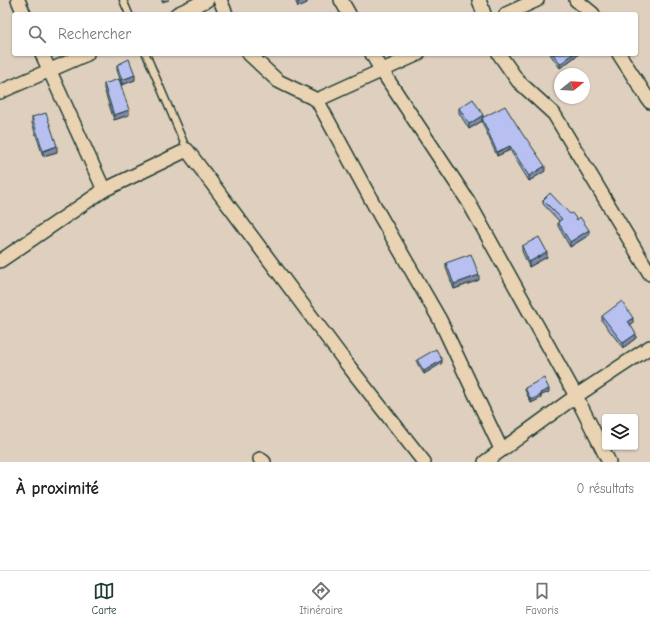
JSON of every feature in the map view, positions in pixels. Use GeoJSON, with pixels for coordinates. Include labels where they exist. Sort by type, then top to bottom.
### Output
{"type":"FeatureCollection","features":[{"type":"Feature","properties":{"kind":"street"},"geometry":{"type":"LineString","coordinates":[[18,0],[23,12]]}},
{"type":"Feature","properties":{"kind":"street"},"geometry":{"type":"LineString","coordinates":[[181,12],[207,0]]}},
{"type":"Feature","properties":{"kind":"street"},"geometry":{"type":"LineString","coordinates":[[220,0],[225,12]]}},
{"type":"Feature","properties":{"kind":"street"},"geometry":{"type":"LineString","coordinates":[[341,0],[348,12]]}},
{"type":"Feature","properties":{"kind":"street"},"geometry":{"type":"LineString","coordinates":[[478,0],[483,12]]}},
{"type":"Feature","properties":{"kind":"street"},"geometry":{"type":"LineString","coordinates":[[510,12],[537,0]]}},
{"type":"Feature","properties":{"kind":"street"},"geometry":{"type":"LineString","coordinates":[[576,0],[591,12]]}},
{"type":"Feature","properties":{"kind":"street"},"geometry":{"type":"LineString","coordinates":[[43,56],[104,190]]}},
{"type":"Feature","properties":{"kind":"street"},"geometry":{"type":"LineString","coordinates":[[0,92],[82,56]]}},
{"type":"Feature","properties":{"kind":"street"},"geometry":{"type":"LineString","coordinates":[[251,56],[278,81],[317,100],[379,214],[440,320],[501,449]]}},
{"type":"Feature","properties":{"kind":"street"},"geometry":{"type":"LineString","coordinates":[[373,56],[381,71],[468,201],[576,396],[609,462]]}},
{"type":"Feature","properties":{"kind":"street"},"geometry":{"type":"LineString","coordinates":[[317,100],[414,56]]}},
{"type":"Feature","properties":{"kind":"street"},"geometry":{"type":"LineString","coordinates":[[500,56],[518,81],[554,114],[650,274]]}},
{"type":"Feature","properties":{"kind":"street"},"geometry":{"type":"LineString","coordinates":[[620,56],[650,102]]}},
{"type":"Feature","properties":{"kind":"street"},"geometry":{"type":"LineString","coordinates":[[0,261],[104,190],[187,150],[347,364],[424,462]]}},
{"type":"Feature","properties":{"kind":"street"},"geometry":{"type":"LineString","coordinates":[[485,462],[576,396],[650,347]]}},
{"type":"Feature","properties":{"kind":"lane"},"geometry":{"type":"LineString","coordinates":[[122,0],[128,12]]}},
{"type":"Feature","properties":{"kind":"lane"},"geometry":{"type":"LineString","coordinates":[[147,56],[187,150]]}},
{"type":"Feature","properties":{"kind":"building"},"geometry":{"type":"Polygon","coordinates":[[[554,56],[570,56],[560,64],[554,56]]]}},
{"type":"Feature","properties":{"kind":"building"},"geometry":{"type":"Polygon","coordinates":[[[129,59],[135,75],[122,80],[117,65],[129,59]]]}},
{"type":"Feature","properties":{"kind":"building"},"geometry":{"type":"Polygon","coordinates":[[[119,79],[129,110],[114,115],[104,84],[119,79]]]}},
{"type":"Feature","properties":{"kind":"building"},"geometry":{"type":"Polygon","coordinates":[[[473,99],[483,115],[469,124],[459,108],[473,99]]]}},
{"type":"Feature","properties":{"kind":"building"},"geometry":{"type":"Polygon","coordinates":[[[505,106],[545,166],[529,176],[510,146],[497,152],[482,118],[505,106]]]}},
{"type":"Feature","properties":{"kind":"building"},"geometry":{"type":"Polygon","coordinates":[[[46,113],[57,146],[43,151],[32,117],[46,113]]]}},
{"type":"Feature","properties":{"kind":"building"},"geometry":{"type":"Polygon","coordinates":[[[550,193],[570,214],[572,213],[577,220],[580,217],[589,230],[570,242],[558,222],[562,219],[543,200],[550,193]]]}},
{"type":"Feature","properties":{"kind":"building"},"geometry":{"type":"Polygon","coordinates":[[[539,237],[547,252],[529,262],[522,246],[539,237]]]}},
{"type":"Feature","properties":{"kind":"building"},"geometry":{"type":"Polygon","coordinates":[[[471,254],[479,275],[454,284],[446,263],[471,254]]]}},
{"type":"Feature","properties":{"kind":"building"},"geometry":{"type":"Polygon","coordinates":[[[622,301],[633,318],[628,321],[636,334],[623,343],[602,316],[622,301]]]}},
{"type":"Feature","properties":{"kind":"building"},"geometry":{"type":"Polygon","coordinates":[[[436,349],[442,360],[424,371],[417,360],[436,349]]]}},
{"type":"Feature","properties":{"kind":"building"},"geometry":{"type":"Polygon","coordinates":[[[544,378],[549,389],[540,393],[541,395],[531,400],[525,388],[544,378]]]}}]}
